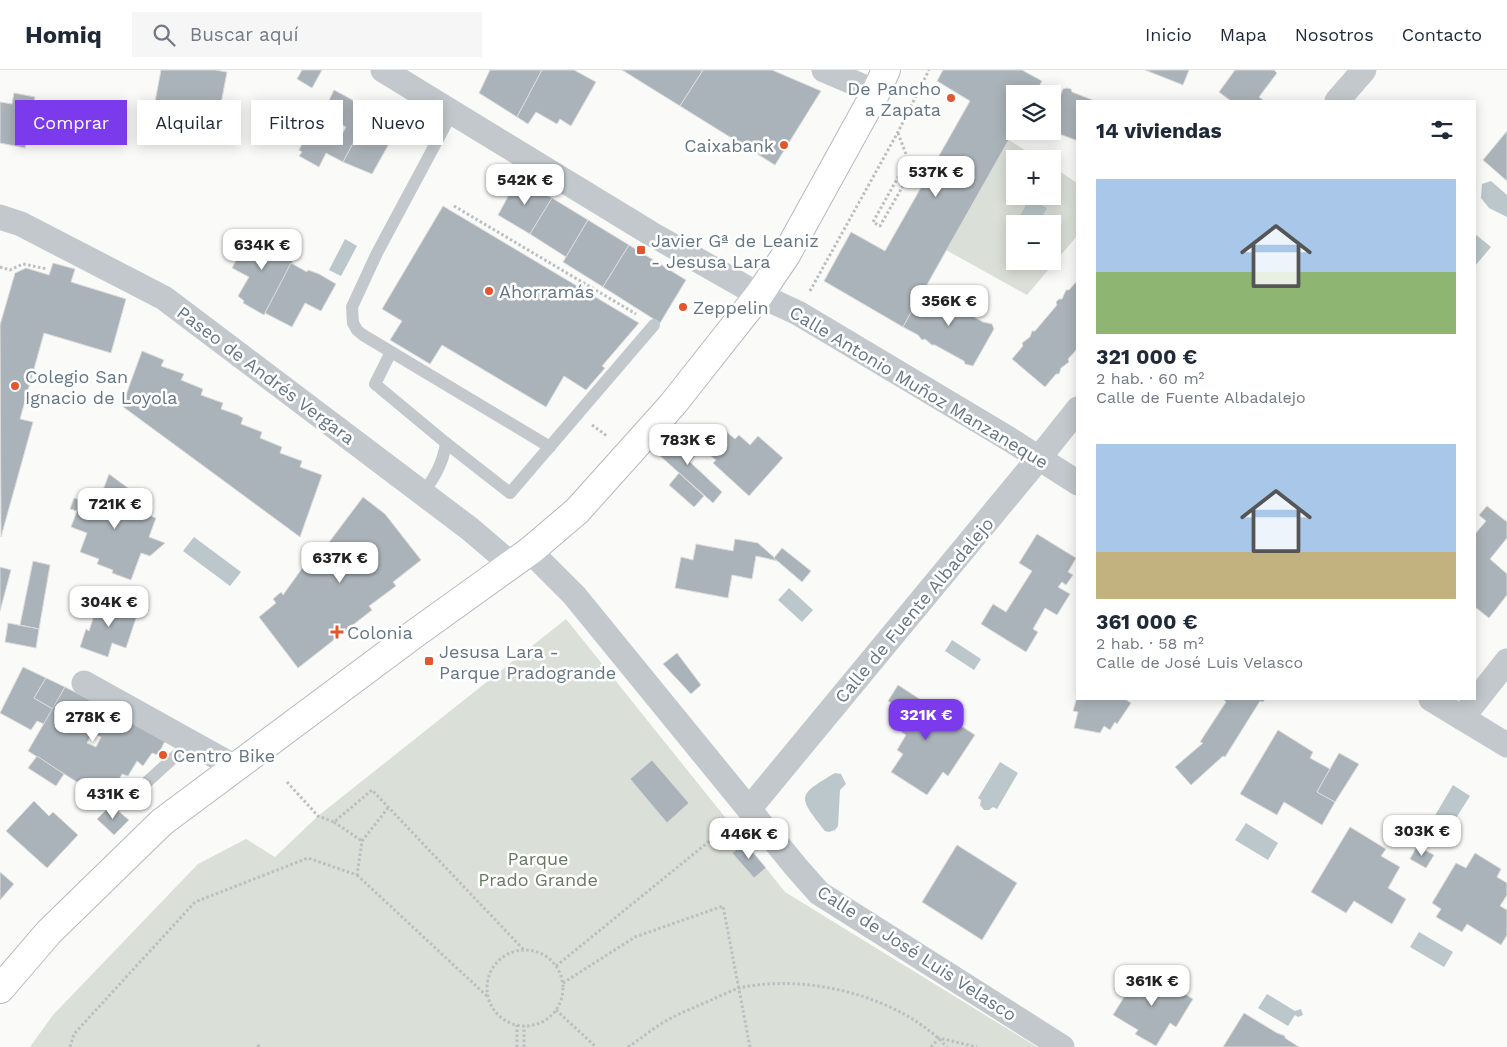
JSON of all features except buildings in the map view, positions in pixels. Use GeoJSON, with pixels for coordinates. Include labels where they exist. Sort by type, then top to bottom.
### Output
{"type":"FeatureCollection","features":[{"type":"Feature","properties":{"kind":"main road"},"geometry":{"type":"LineString","coordinates":[[0,988],[49,932],[162,822],[235,766],[521,558],[577,510],[673,404],[759,295],[786,255],[881,81]]}},
{"type":"Feature","properties":{"kind":"street","name":"Calle Antonio Muñoz Manzaneque"},"geometry":{"type":"LineString","coordinates":[[383,70],[650,233],[759,295],[798,313],[1040,458],[1076,482]]}},
{"type":"Feature","properties":{"kind":"street"},"geometry":{"type":"LineString","coordinates":[[824,70],[881,81]]}},
{"type":"Feature","properties":{"kind":"street"},"geometry":{"type":"LineString","coordinates":[[1338,100],[1364,70]]}},
{"type":"Feature","properties":{"kind":"street","name":"Paseo de Andrés Vergara"},"geometry":{"type":"LineString","coordinates":[[0,217],[21,224],[164,298],[470,529],[521,558]]}},
{"type":"Feature","properties":{"kind":"street","name":"Calle de Fuente Albadalejo"},"geometry":{"type":"LineString","coordinates":[[740,816],[1040,458],[1076,412]]}},
{"type":"Feature","properties":{"kind":"street","name":"Calle de José Luis Velasco"},"geometry":{"type":"LineString","coordinates":[[521,558],[561,579],[740,816],[819,893],[1062,1047]]}},
{"type":"Feature","properties":{"kind":"street"},"geometry":{"type":"LineString","coordinates":[[1462,718],[1507,661]]}},
{"type":"Feature","properties":{"kind":"street"},"geometry":{"type":"LineString","coordinates":[[84,683],[235,766]]}},
{"type":"Feature","properties":{"kind":"street"},"geometry":{"type":"LineString","coordinates":[[1433,700],[1507,745]]}},
{"type":"Feature","properties":{"kind":"lane"},"geometry":{"type":"LineString","coordinates":[[452,113],[377,252],[352,307],[351,315],[356,330],[550,447]]}},
{"type":"Feature","properties":{"kind":"lane"},"geometry":{"type":"LineString","coordinates":[[391,352],[375,384],[510,493],[654,325]]}},
{"type":"Feature","properties":{"kind":"lane"},"geometry":{"type":"LineString","coordinates":[[423,493],[436,476],[444,457],[446,443]]}},
{"type":"Feature","properties":{"kind":"lane"},"geometry":{"type":"LineString","coordinates":[[127,800],[191,742]]}},
{"type":"Feature","properties":{"kind":"path"},"geometry":{"type":"LineString","coordinates":[[798,313],[898,132],[929,70]]}},
{"type":"Feature","properties":{"kind":"path"},"geometry":{"type":"LineString","coordinates":[[898,132],[912,170],[931,178]]}},
{"type":"Feature","properties":{"kind":"path"},"geometry":{"type":"LineString","coordinates":[[906,164],[873,222],[880,226],[912,170]]}},
{"type":"Feature","properties":{"kind":"path"},"geometry":{"type":"LineString","coordinates":[[454,206],[654,325]]}},
{"type":"Feature","properties":{"kind":"path"},"geometry":{"type":"LineString","coordinates":[[0,267],[10,270],[23,264],[50,270]]}},
{"type":"Feature","properties":{"kind":"path"},"geometry":{"type":"LineString","coordinates":[[578,414],[630,452]]}},
{"type":"Feature","properties":{"kind":"path"},"geometry":{"type":"LineString","coordinates":[[287,782],[318,816],[334,822],[362,841]]}},
{"type":"Feature","properties":{"kind":"path"},"geometry":{"type":"LineString","coordinates":[[334,822],[372,790],[524,950]]}},
{"type":"Feature","properties":{"kind":"path"},"geometry":{"type":"LineString","coordinates":[[357,876],[362,841],[388,808]]}},
{"type":"Feature","properties":{"kind":"path"},"geometry":{"type":"LineString","coordinates":[[556,966],[740,816]]}},
{"type":"Feature","properties":{"kind":"path"},"geometry":{"type":"LineString","coordinates":[[70,1047],[74,1034],[195,902],[308,858],[357,876],[488,998],[494,1011],[505,1021],[517,1025],[532,1026],[546,1020],[556,1010],[562,997],[563,984],[556,966],[542,954],[524,950],[508,954],[494,965],[488,980],[488,998]]}},
{"type":"Feature","properties":{"kind":"path"},"geometry":{"type":"LineString","coordinates":[[563,984],[635,936],[723,906],[750,1047]]}},
{"type":"Feature","properties":{"kind":"path"},"geometry":{"type":"LineString","coordinates":[[628,1047],[671,1018],[738,989],[777,984],[820,986],[870,998],[907,1014],[939,1038],[947,1047]]}},
{"type":"Feature","properties":{"kind":"path"},"geometry":{"type":"LineString","coordinates":[[556,1010],[596,1047]]}},
{"type":"Feature","properties":{"kind":"path"},"geometry":{"type":"LineString","coordinates":[[517,1025],[517,1047]]}},
{"type":"Feature","properties":{"kind":"path"},"geometry":{"type":"LineString","coordinates":[[524,1026],[524,1047]]}},
{"type":"Feature","properties":{"kind":"path"},"geometry":{"type":"LineString","coordinates":[[931,1047],[939,1038]]}},
{"type":"Feature","properties":{"kind":"path"},"geometry":{"type":"LineString","coordinates":[[939,1038],[977,1047]]}},
{"type":"Feature","properties":{"kind":"green space"},"geometry":{"type":"Polygon","coordinates":[[[1009,140],[1025,150],[1006,150],[1006,205],[1061,205],[1061,172],[1076,182],[1076,237],[1061,255],[1061,215],[1006,215],[1006,270],[1048,270],[1027,295],[946,250],[1009,140]]]}},
{"type":"Feature","properties":{"kind":"green space","name":"Parque Prado Grande"},"geometry":{"type":"Polygon","coordinates":[[[566,619],[785,892],[1037,1047],[30,1047],[53,1015],[198,864],[246,839],[275,857],[318,816],[566,619]]]}},
{"type":"Feature","properties":{"kind":"shaded area"},"geometry":{"type":"Polygon","coordinates":[[[1491,181],[1507,195],[1507,217],[1489,208],[1481,198],[1482,184],[1491,181]]]}},
{"type":"Feature","properties":{"kind":"shaded area"},"geometry":{"type":"Polygon","coordinates":[[[1026,205],[1043,205],[1047,208],[1043,215],[1020,215],[1026,205]]]}},
{"type":"Feature","properties":{"kind":"shaded area"},"geometry":{"type":"Polygon","coordinates":[[[1476,235],[1491,247],[1476,265],[1476,235]]]}},
{"type":"Feature","properties":{"kind":"shaded area"},"geometry":{"type":"Polygon","coordinates":[[[345,239],[357,246],[341,276],[329,270],[345,239]]]}},
{"type":"Feature","properties":{"kind":"shaded area"},"geometry":{"type":"Polygon","coordinates":[[[194,537],[241,572],[230,586],[183,551],[194,537]]]}},
{"type":"Feature","properties":{"kind":"shaded area"},"geometry":{"type":"Polygon","coordinates":[[[789,588],[813,610],[802,622],[778,600],[789,588]]]}},
{"type":"Feature","properties":{"kind":"shaded area"},"geometry":{"type":"Polygon","coordinates":[[[952,640],[981,659],[974,670],[945,651],[952,640]]]}},
{"type":"Feature","properties":{"kind":"shaded area"},"geometry":{"type":"Polygon","coordinates":[[[1000,762],[1018,773],[997,809],[993,807],[989,810],[984,810],[980,805],[981,800],[978,798],[1000,762]]]}},
{"type":"Feature","properties":{"kind":"shaded area"},"geometry":{"type":"Polygon","coordinates":[[[835,773],[841,774],[846,784],[840,790],[838,826],[835,830],[829,832],[825,831],[810,810],[805,797],[813,787],[835,773]]]}},
{"type":"Feature","properties":{"kind":"shaded area"},"geometry":{"type":"Polygon","coordinates":[[[1453,785],[1470,796],[1449,829],[1433,819],[1453,785]]]}},
{"type":"Feature","properties":{"kind":"shaded area"},"geometry":{"type":"Polygon","coordinates":[[[1246,823],[1278,843],[1268,860],[1235,840],[1246,823]]]}},
{"type":"Feature","properties":{"kind":"shaded area"},"geometry":{"type":"Polygon","coordinates":[[[1419,932],[1453,952],[1444,967],[1410,947],[1419,932]]]}},
{"type":"Feature","properties":{"kind":"shaded area"},"geometry":{"type":"Polygon","coordinates":[[[1267,994],[1295,1011],[1301,1009],[1303,1015],[1298,1017],[1295,1015],[1288,1026],[1258,1008],[1267,994]]]}},
{"type":"Feature","properties":{"kind":"place","name":"De Pancho a Zapata"},"geometry":{"type":"Point","coordinates":[951,98]}},
{"type":"Feature","properties":{"kind":"place","name":"Caixabank"},"geometry":{"type":"Point","coordinates":[784,145]}},
{"type":"Feature","properties":{"kind":"place","name":"Javier Gª de Leaniz - Jesusa Lara"},"geometry":{"type":"Point","coordinates":[641,250]}},
{"type":"Feature","properties":{"kind":"place","name":"Ahorramás"},"geometry":{"type":"Point","coordinates":[489,291]}},
{"type":"Feature","properties":{"kind":"place","name":"Zeppelin"},"geometry":{"type":"Point","coordinates":[683,307]}},
{"type":"Feature","properties":{"kind":"place","name":"Colegio San Ignacio de Loyola"},"geometry":{"type":"Point","coordinates":[15,386]}},
{"type":"Feature","properties":{"kind":"place","name":"Colonia"},"geometry":{"type":"Point","coordinates":[337,632]}},
{"type":"Feature","properties":{"kind":"place","name":"Jesusa Lara - Parque Pradogrande"},"geometry":{"type":"Point","coordinates":[429,661]}},
{"type":"Feature","properties":{"kind":"place","name":"Centro Bike"},"geometry":{"type":"Point","coordinates":[163,755]}}]}
